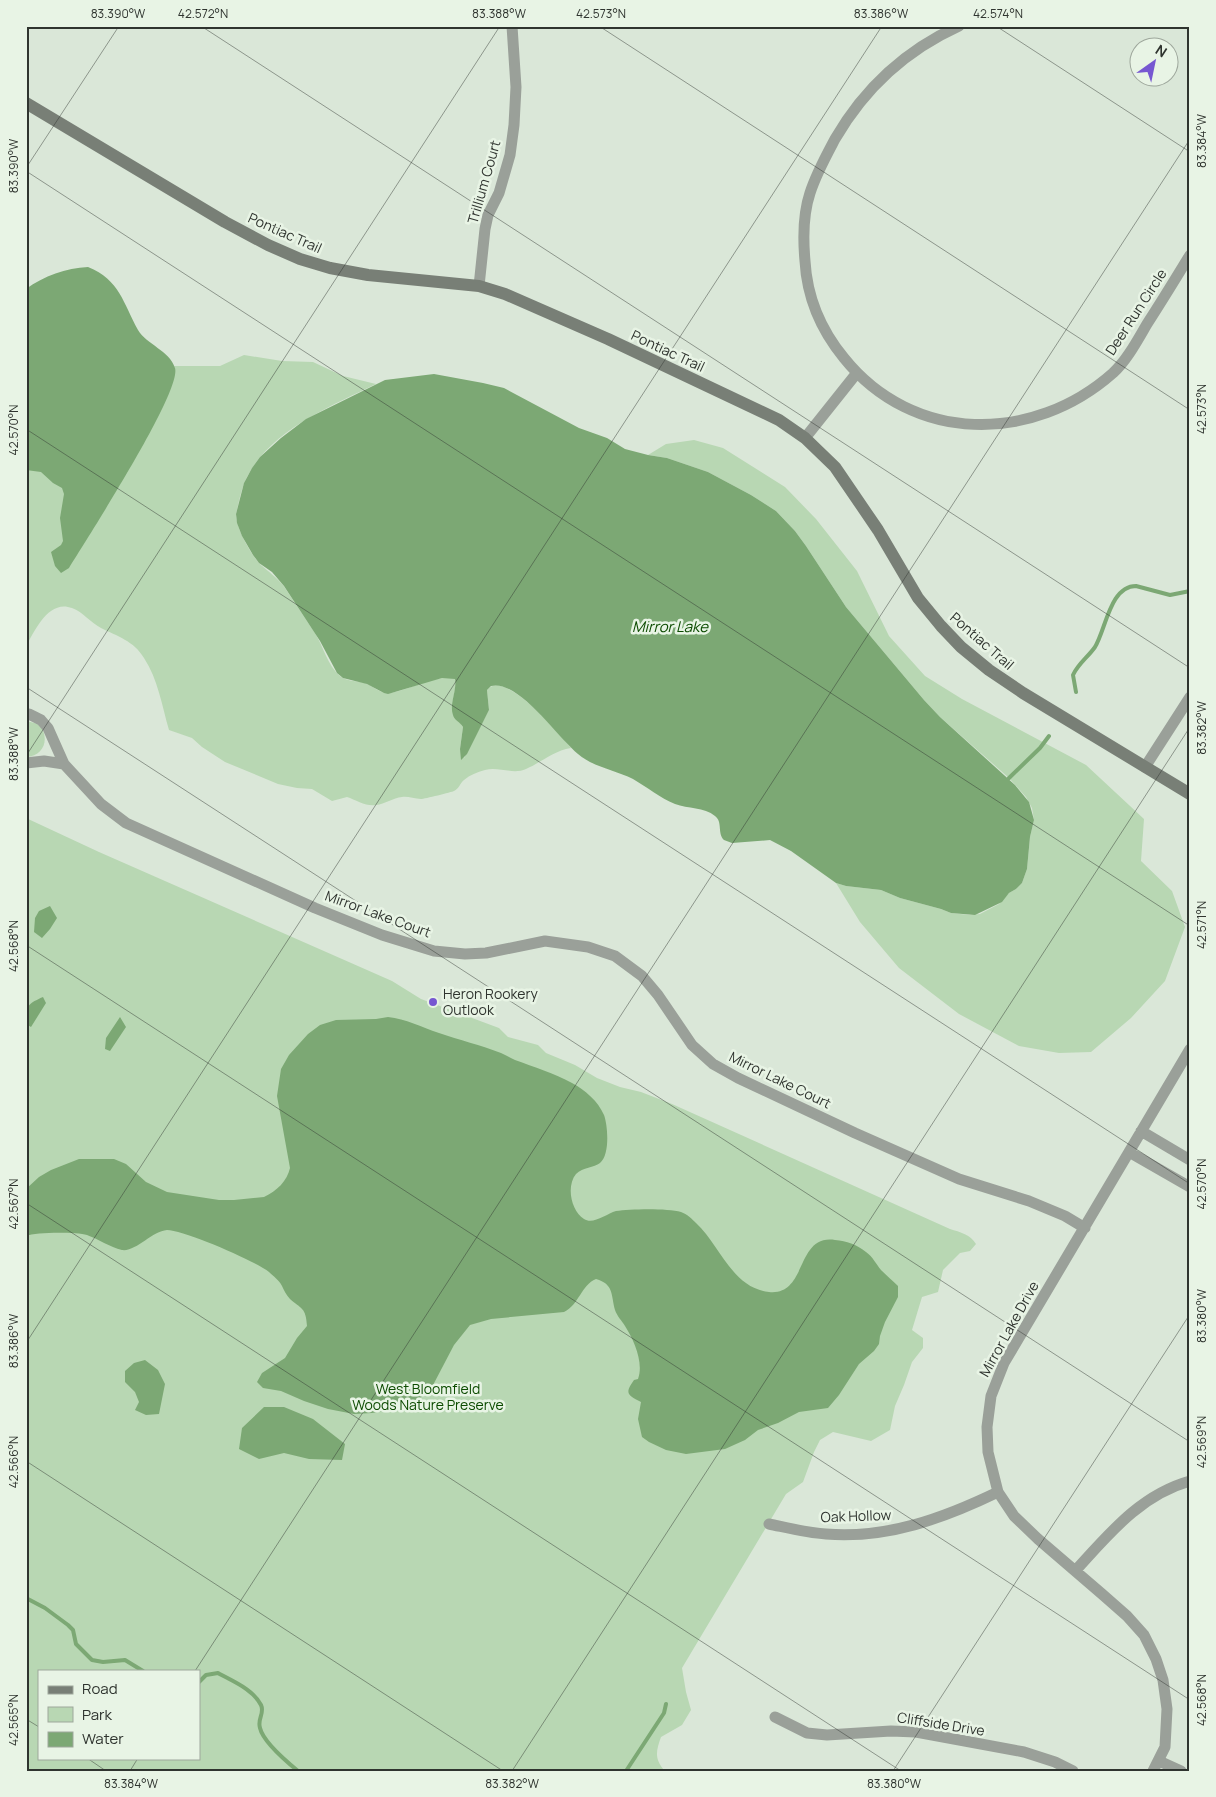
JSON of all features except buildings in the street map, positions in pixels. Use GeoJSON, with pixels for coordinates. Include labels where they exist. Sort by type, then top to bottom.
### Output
{"type":"FeatureCollection","features":[{"type":"Feature","properties":{"kind":"main road","name":"Pontiac Trail"},"geometry":{"type":"LineString","coordinates":[[26,103],[225,222],[268,245],[300,259],[330,268],[368,275],[479,286],[506,294],[624,346],[779,420],[805,438],[835,466],[878,530],[918,598],[961,647],[989,670],[1023,693],[1190,794]]}},
{"type":"Feature","properties":{"kind":"street","name":"Trillium Court"},"geometry":{"type":"LineString","coordinates":[[479,286],[488,215],[499,193],[507,165],[514,126],[516,87],[512,26]]}},
{"type":"Feature","properties":{"kind":"street","name":"Deer Run Circle"},"geometry":{"type":"LineString","coordinates":[[959,26],[934,38],[908,54],[883,77],[849,115],[824,159],[809,195],[803,234],[805,276],[814,307],[831,342],[856,374],[884,396],[906,408],[937,420],[972,425],[999,424],[1026,420],[1056,410],[1089,392],[1114,372],[1133,348],[1190,255]]}},
{"type":"Feature","properties":{"kind":"street"},"geometry":{"type":"LineString","coordinates":[[805,438],[856,374]]}},
{"type":"Feature","properties":{"kind":"street"},"geometry":{"type":"LineString","coordinates":[[1145,767],[1190,697]]}},
{"type":"Feature","properties":{"kind":"street","name":"Mirror Lake Court"},"geometry":{"type":"LineString","coordinates":[[26,715],[29,714],[41,720],[48,728],[64,764],[101,804],[126,823],[315,908],[382,935],[434,951],[465,954],[486,953],[546,941],[588,947],[615,956],[642,976],[658,995],[692,1045],[713,1064],[738,1078],[958,1179],[1029,1201],[1064,1216],[1085,1228]]}},
{"type":"Feature","properties":{"kind":"street"},"geometry":{"type":"LineString","coordinates":[[26,763],[44,761],[64,764]]}},
{"type":"Feature","properties":{"kind":"street","name":"Mirror Lake Drive"},"geometry":{"type":"LineString","coordinates":[[1156,1766],[1166,1737],[1167,1709],[1163,1680],[1156,1658],[1144,1636],[1127,1616],[1014,1516],[998,1492],[988,1452],[987,1427],[991,1396],[1004,1363],[1190,1049]]}},
{"type":"Feature","properties":{"kind":"street"},"geometry":{"type":"LineString","coordinates":[[1142,1131],[1190,1160]]}},
{"type":"Feature","properties":{"kind":"street"},"geometry":{"type":"LineString","coordinates":[[1129,1152],[1190,1187]]}},
{"type":"Feature","properties":{"kind":"street"},"geometry":{"type":"LineString","coordinates":[[1076,1571],[1134,1510],[1160,1492],[1190,1481]]}},
{"type":"Feature","properties":{"kind":"street","name":"Oak Hollow"},"geometry":{"type":"LineString","coordinates":[[769,1524],[827,1534],[894,1531],[937,1519],[998,1492]]}},
{"type":"Feature","properties":{"kind":"street","name":"Cliffside Drive"},"geometry":{"type":"LineString","coordinates":[[775,1717],[807,1733],[827,1735],[891,1731],[916,1732],[1024,1752],[1055,1762],[1073,1771]]}},
{"type":"Feature","properties":{"kind":"street"},"geometry":{"type":"LineString","coordinates":[[1156,1766],[1181,1771]]}},
{"type":"Feature","properties":{"kind":"green space"},"geometry":{"type":"Polygon","coordinates":[[[244,355],[282,361],[313,362],[343,376],[376,384],[304,421],[271,446],[258,460],[247,477],[236,514],[241,534],[253,555],[283,585],[315,633],[336,672],[345,679],[365,683],[382,692],[389,693],[439,678],[455,679],[452,709],[463,727],[460,749],[464,758],[489,710],[487,690],[495,686],[506,688],[519,695],[556,730],[571,748],[521,771],[490,769],[479,772],[466,778],[454,791],[427,798],[402,797],[373,805],[347,797],[332,801],[312,789],[278,784],[225,762],[192,738],[169,730],[156,684],[149,666],[140,652],[130,643],[97,626],[76,610],[64,606],[50,612],[38,625],[26,646],[26,386],[151,429],[165,401],[175,369],[174,366],[220,366],[244,355]]]}},
{"type":"Feature","properties":{"kind":"green space"},"geometry":{"type":"Polygon","coordinates":[[[694,440],[723,448],[785,487],[816,519],[857,571],[889,636],[925,676],[962,699],[1086,765],[1144,819],[1141,861],[1172,891],[1185,927],[1165,981],[1131,1018],[1091,1052],[1059,1053],[1019,1046],[959,1014],[899,968],[860,922],[836,883],[881,890],[900,898],[951,913],[980,914],[999,904],[1022,883],[1027,869],[1030,837],[1034,820],[1032,808],[1026,797],[1009,778],[940,717],[924,700],[846,607],[806,546],[776,511],[708,472],[667,458],[648,455],[666,444],[694,440]]]}},
{"type":"Feature","properties":{"kind":"green space"},"geometry":{"type":"Polygon","coordinates":[[[26,721],[39,724],[45,740],[38,753],[26,757],[26,721]]]}},
{"type":"Feature","properties":{"kind":"green space","name":"West Bloomfield Woods Nature Preserve"},"geometry":{"type":"Polygon","coordinates":[[[26,818],[392,981],[421,999],[499,1028],[508,1037],[538,1045],[546,1053],[575,1065],[597,1078],[672,1104],[950,1229],[965,1234],[976,1244],[970,1251],[960,1253],[943,1270],[938,1292],[922,1297],[912,1330],[923,1338],[923,1348],[912,1362],[895,1406],[890,1430],[871,1441],[833,1432],[820,1440],[803,1482],[786,1494],[682,1668],[691,1710],[682,1725],[661,1737],[657,1755],[659,1763],[665,1771],[26,1771],[26,818]]]}},
{"type":"Feature","properties":{"kind":"water"},"geometry":{"type":"Polygon","coordinates":[[[88,267],[99,272],[114,286],[138,330],[168,357],[175,368],[173,382],[164,405],[149,434],[112,499],[69,568],[61,573],[55,566],[51,552],[61,545],[63,541],[60,518],[64,494],[62,488],[41,472],[26,470],[26,289],[40,280],[55,274],[88,267]]]}},
{"type":"Feature","properties":{"kind":"water","name":"Mirror Lake"},"geometry":{"type":"Polygon","coordinates":[[[434,374],[504,388],[579,428],[607,438],[625,449],[667,458],[708,472],[776,511],[806,546],[846,607],[924,700],[940,717],[1015,785],[1029,802],[1034,820],[1030,837],[1027,869],[1022,883],[1009,893],[1002,902],[975,915],[951,913],[900,898],[881,890],[836,883],[791,851],[770,840],[732,843],[724,840],[720,824],[711,813],[675,804],[633,779],[584,758],[525,700],[502,686],[491,686],[487,690],[489,710],[467,754],[461,760],[460,749],[463,727],[452,711],[455,679],[442,678],[388,694],[367,684],[343,678],[337,673],[320,641],[284,586],[272,572],[259,563],[242,536],[236,514],[244,483],[260,457],[306,419],[385,380],[434,374]]]}},
{"type":"Feature","properties":{"kind":"water"},"geometry":{"type":"Polygon","coordinates":[[[50,906],[57,918],[42,938],[34,932],[35,918],[39,911],[50,906]]]}},
{"type":"Feature","properties":{"kind":"water"},"geometry":{"type":"Polygon","coordinates":[[[43,997],[46,1003],[31,1027],[26,1024],[28,1006],[43,997]]]}},
{"type":"Feature","properties":{"kind":"water"},"geometry":{"type":"Polygon","coordinates":[[[120,1017],[126,1027],[110,1051],[105,1049],[106,1038],[120,1017]]]}},
{"type":"Feature","properties":{"kind":"water"},"geometry":{"type":"Polygon","coordinates":[[[388,1017],[407,1021],[486,1047],[565,1079],[591,1096],[604,1115],[607,1147],[600,1163],[576,1174],[571,1185],[573,1204],[580,1215],[588,1221],[622,1210],[658,1209],[681,1212],[691,1218],[705,1232],[728,1264],[745,1283],[756,1289],[769,1292],[781,1291],[790,1285],[813,1246],[822,1241],[844,1241],[862,1249],[871,1256],[881,1270],[898,1286],[898,1297],[885,1322],[879,1344],[859,1364],[839,1395],[828,1408],[799,1412],[778,1423],[758,1430],[745,1440],[725,1449],[686,1454],[666,1450],[642,1437],[638,1419],[641,1402],[630,1396],[628,1391],[634,1380],[638,1379],[640,1373],[635,1345],[616,1312],[609,1287],[596,1279],[587,1286],[573,1305],[564,1312],[491,1319],[470,1325],[454,1345],[432,1387],[415,1402],[394,1409],[354,1414],[328,1409],[281,1391],[263,1388],[257,1382],[262,1373],[285,1358],[307,1326],[302,1309],[289,1297],[278,1280],[261,1267],[203,1240],[176,1231],[161,1231],[127,1250],[113,1247],[82,1234],[47,1233],[26,1236],[26,1189],[39,1177],[51,1170],[79,1159],[114,1159],[126,1164],[146,1182],[167,1192],[219,1200],[269,1195],[284,1181],[290,1168],[277,1096],[281,1069],[289,1055],[308,1034],[320,1025],[336,1020],[388,1017]]]}},
{"type":"Feature","properties":{"kind":"water"},"geometry":{"type":"Polygon","coordinates":[[[145,1360],[158,1370],[165,1384],[159,1414],[146,1415],[135,1410],[139,1402],[135,1392],[125,1382],[125,1371],[134,1363],[145,1360]]]}},
{"type":"Feature","properties":{"kind":"water"},"geometry":{"type":"Polygon","coordinates":[[[264,1407],[284,1407],[313,1419],[345,1444],[342,1460],[309,1459],[284,1453],[259,1459],[239,1449],[242,1428],[264,1407]]]}},
{"type":"Feature","properties":{"kind":"waterway"},"geometry":{"type":"LineString","coordinates":[[1076,692],[1073,675],[1095,647],[1110,610],[1120,593],[1127,588],[1136,586],[1170,595],[1190,591]]}},
{"type":"Feature","properties":{"kind":"waterway"},"geometry":{"type":"LineString","coordinates":[[1009,778],[1040,748],[1049,736]]}},
{"type":"Feature","properties":{"kind":"waterway"},"geometry":{"type":"LineString","coordinates":[[26,1598],[45,1608],[68,1625],[73,1630],[76,1644],[92,1660],[103,1662],[125,1660],[141,1670]]}},
{"type":"Feature","properties":{"kind":"waterway"},"geometry":{"type":"LineString","coordinates":[[200,1681],[206,1675],[218,1673],[253,1694],[262,1708],[259,1722],[262,1733],[276,1751],[298,1771]]}},
{"type":"Feature","properties":{"kind":"waterway"},"geometry":{"type":"LineString","coordinates":[[626,1771],[664,1713],[666,1704]]}},
{"type":"Feature","properties":{"kind":"place","name":"Heron Rookery Outlook"},"geometry":{"type":"Point","coordinates":[433,1002]}}]}
